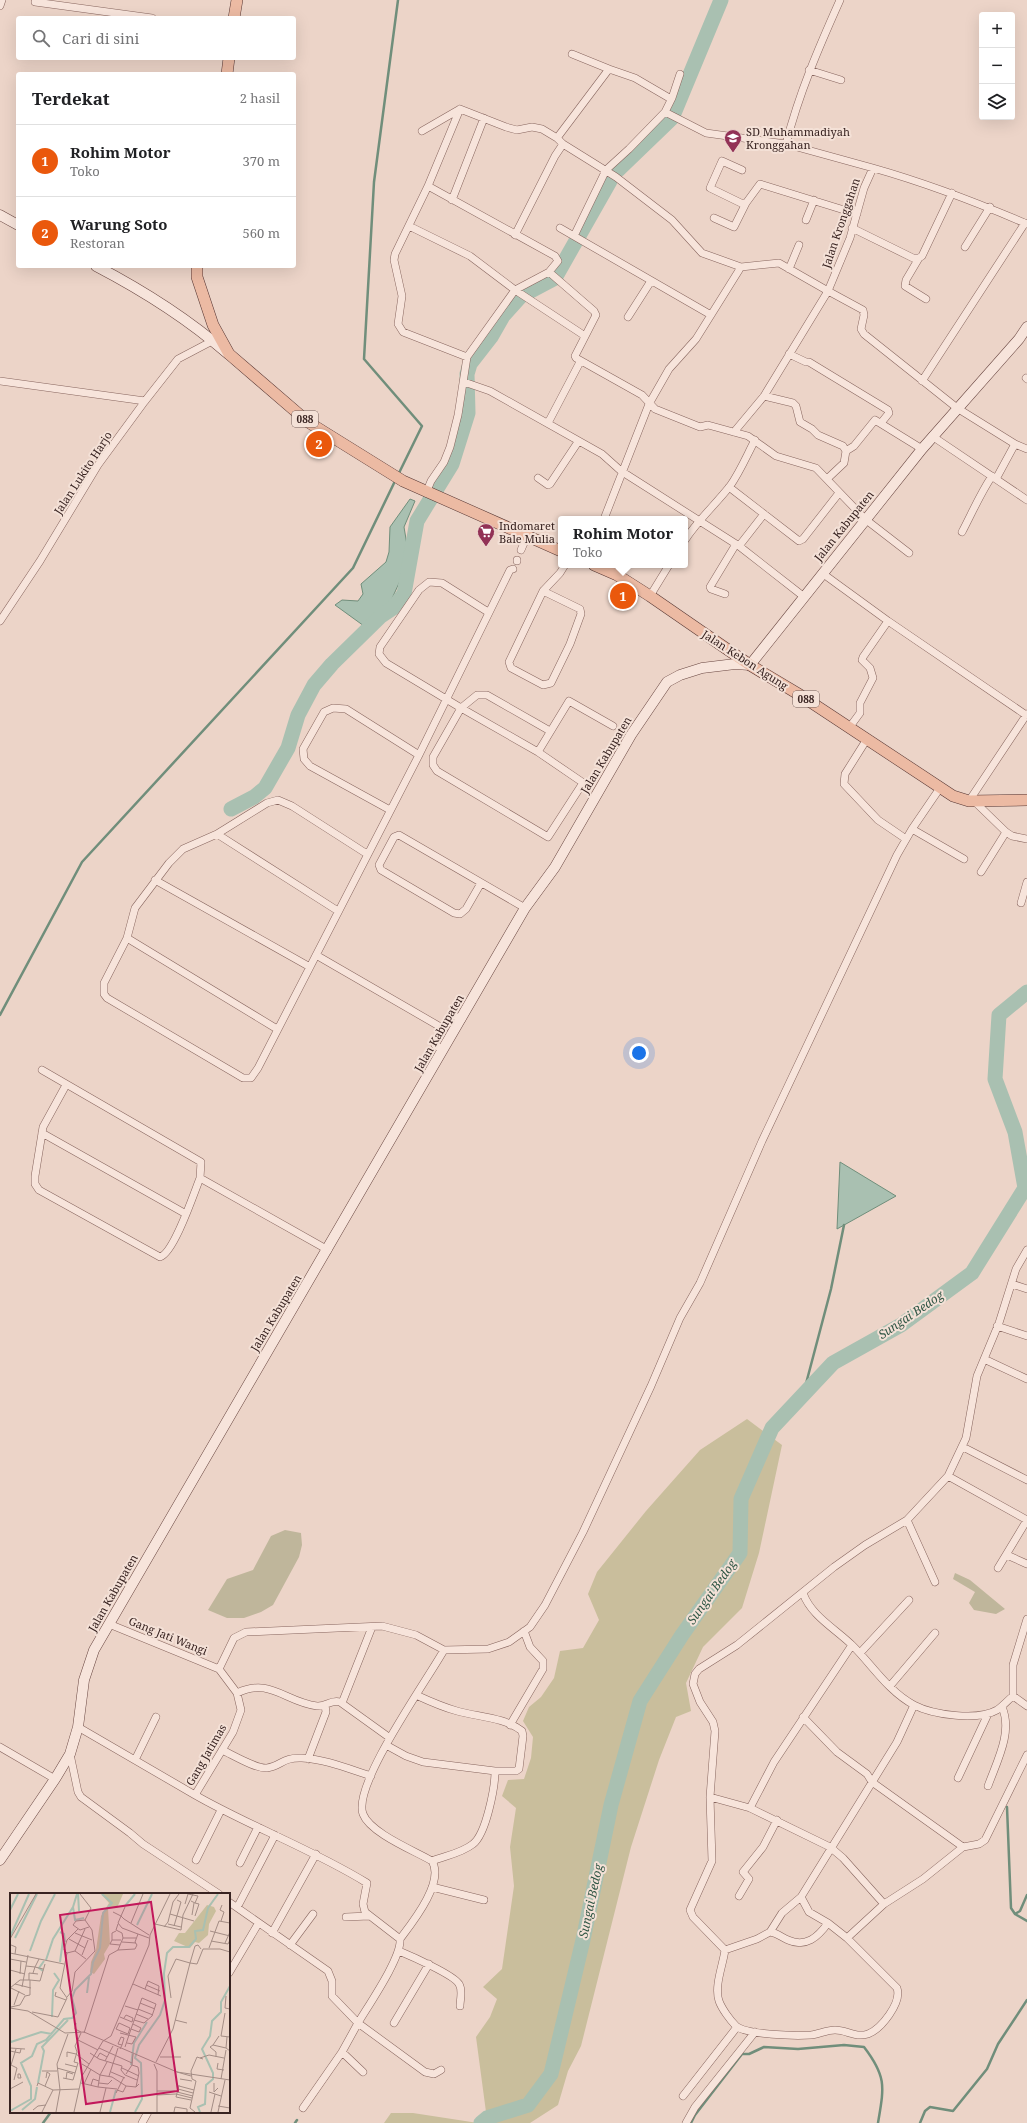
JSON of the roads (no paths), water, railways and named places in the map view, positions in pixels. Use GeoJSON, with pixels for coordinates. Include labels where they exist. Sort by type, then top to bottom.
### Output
{"type":"FeatureCollection","features":[{"type":"Feature","properties":{"kind":"main road"},"geometry":{"type":"LineString","coordinates":[[234,16],[237,0]]}},
{"type":"Feature","properties":{"kind":"main road"},"geometry":{"type":"LineString","coordinates":[[227,72],[229,60]]}},
{"type":"Feature","properties":{"kind":"main road"},"geometry":{"type":"LineString","coordinates":[[0,215],[16,224]]}},
{"type":"Feature","properties":{"kind":"main road"},"geometry":{"type":"LineString","coordinates":[[100,268],[136,288],[216,339]]}},
{"type":"Feature","properties":{"kind":"main road","name":"088"},"geometry":{"type":"LineString","coordinates":[[197,268],[197,277],[216,339],[229,354],[308,422],[403,481],[558,550]]}},
{"type":"Feature","properties":{"kind":"main road","name":"Jalan Kabupaten"},"geometry":{"type":"LineString","coordinates":[[0,1860],[55,1779],[70,1754],[78,1727],[84,1680],[94,1650],[108,1624],[274,1339],[328,1250],[525,908],[555,867],[631,735],[667,682],[680,675],[702,668],[735,664],[750,665],[803,596],[932,436],[1019,339],[1027,327]]}},
{"type":"Feature","properties":{"kind":"main road","name":"Jalan Kebon Agung"},"geometry":{"type":"LineString","coordinates":[[600,568],[617,576],[650,596],[750,665],[953,796],[971,800],[1027,800]]}},
{"type":"Feature","properties":{"kind":"street"},"geometry":{"type":"LineString","coordinates":[[0,6],[2,0]]}},
{"type":"Feature","properties":{"kind":"street"},"geometry":{"type":"LineString","coordinates":[[786,144],[794,111],[809,70],[840,0]]}},
{"type":"Feature","properties":{"kind":"street"},"geometry":{"type":"LineString","coordinates":[[35,2],[137,16]]}},
{"type":"Feature","properties":{"kind":"street"},"geometry":{"type":"LineString","coordinates":[[572,54],[635,78],[671,100]]}},
{"type":"Feature","properties":{"kind":"street"},"geometry":{"type":"LineString","coordinates":[[557,138],[609,69]]}},
{"type":"Feature","properties":{"kind":"street"},"geometry":{"type":"LineString","coordinates":[[809,70],[842,80]]}},
{"type":"Feature","properties":{"kind":"street"},"geometry":{"type":"LineString","coordinates":[[574,236],[606,170],[665,112],[680,74]]}},
{"type":"Feature","properties":{"kind":"street"},"geometry":{"type":"LineString","coordinates":[[460,108],[512,129],[532,127],[542,130],[557,138],[563,144],[606,170],[672,220],[702,253],[741,267],[775,263],[789,269],[862,310],[864,315],[861,329],[864,334],[957,408],[1015,444],[1027,449]]}},
{"type":"Feature","properties":{"kind":"street"},"geometry":{"type":"LineString","coordinates":[[422,131],[460,108]]}},
{"type":"Feature","properties":{"kind":"street"},"geometry":{"type":"LineString","coordinates":[[460,108],[428,186],[395,254],[394,260],[402,296],[398,321],[399,327],[403,332],[466,357]]}},
{"type":"Feature","properties":{"kind":"street"},"geometry":{"type":"LineString","coordinates":[[665,112],[692,128],[706,133],[786,144],[873,168]]}},
{"type":"Feature","properties":{"kind":"street"},"geometry":{"type":"LineString","coordinates":[[452,200],[484,118]]}},
{"type":"Feature","properties":{"kind":"street"},"geometry":{"type":"LineString","coordinates":[[516,235],[555,156],[563,144]]}},
{"type":"Feature","properties":{"kind":"street"},"geometry":{"type":"LineString","coordinates":[[742,170],[722,161],[710,188],[745,205]]}},
{"type":"Feature","properties":{"kind":"street","name":"Jalan Kronggahan"},"geometry":{"type":"LineString","coordinates":[[734,432],[764,396],[828,291],[857,214],[864,188],[873,168],[952,193],[990,207],[1026,224]]}},
{"type":"Feature","properties":{"kind":"street"},"geometry":{"type":"LineString","coordinates":[[714,218],[734,227],[745,205],[760,184],[857,214]]}},
{"type":"Feature","properties":{"kind":"street"},"geometry":{"type":"LineString","coordinates":[[426,492],[430,481],[447,456],[458,415],[464,382],[463,372],[466,357],[515,290],[550,274],[557,263],[557,258],[428,186]]}},
{"type":"Feature","properties":{"kind":"street"},"geometry":{"type":"LineString","coordinates":[[926,299],[905,286],[906,280],[919,258],[922,256],[952,193]]}},
{"type":"Feature","properties":{"kind":"street"},"geometry":{"type":"LineString","coordinates":[[806,220],[814,200]]}},
{"type":"Feature","properties":{"kind":"street"},"geometry":{"type":"LineString","coordinates":[[965,247],[990,207]]}},
{"type":"Feature","properties":{"kind":"street"},"geometry":{"type":"LineString","coordinates":[[922,381],[1026,224]]}},
{"type":"Feature","properties":{"kind":"street"},"geometry":{"type":"LineString","coordinates":[[409,226],[470,256],[515,290],[585,336]]}},
{"type":"Feature","properties":{"kind":"street"},"geometry":{"type":"LineString","coordinates":[[560,228],[710,315]]}},
{"type":"Feature","properties":{"kind":"street"},"geometry":{"type":"LineString","coordinates":[[852,228],[913,258],[919,258]]}},
{"type":"Feature","properties":{"kind":"street"},"geometry":{"type":"LineString","coordinates":[[789,269],[799,245]]}},
{"type":"Feature","properties":{"kind":"street"},"geometry":{"type":"LineString","coordinates":[[605,516],[621,471],[649,404],[669,369],[696,339],[741,267]]}},
{"type":"Feature","properties":{"kind":"street"},"geometry":{"type":"LineString","coordinates":[[550,274],[594,311],[595,317],[575,356],[580,362],[642,395],[649,404],[656,409],[701,428],[708,425],[734,432],[755,440],[776,456],[816,468],[865,519],[909,553]]}},
{"type":"Feature","properties":{"kind":"street"},"geometry":{"type":"LineString","coordinates":[[628,317],[651,281]]}},
{"type":"Feature","properties":{"kind":"street","name":"Jalan Lukito Harjo"},"geometry":{"type":"LineString","coordinates":[[0,621],[40,560],[98,465],[178,359],[216,339]]}},
{"type":"Feature","properties":{"kind":"street"},"geometry":{"type":"LineString","coordinates":[[789,354],[809,362],[888,410],[889,413],[882,423]]}},
{"type":"Feature","properties":{"kind":"street"},"geometry":{"type":"LineString","coordinates":[[548,424],[580,362]]}},
{"type":"Feature","properties":{"kind":"street"},"geometry":{"type":"LineString","coordinates":[[0,381],[146,401]]}},
{"type":"Feature","properties":{"kind":"street"},"geometry":{"type":"LineString","coordinates":[[464,382],[490,391],[578,442],[602,454],[621,471],[737,545],[803,596]]}},
{"type":"Feature","properties":{"kind":"street"},"geometry":{"type":"LineString","coordinates":[[764,396],[795,404],[800,422],[812,429],[818,435],[843,446],[846,451],[844,463],[827,479]]}},
{"type":"Feature","properties":{"kind":"street"},"geometry":{"type":"LineString","coordinates":[[846,451],[854,446],[874,420],[882,423],[922,449]]}},
{"type":"Feature","properties":{"kind":"street"},"geometry":{"type":"LineString","coordinates":[[932,436],[1027,500]]}},
{"type":"Feature","properties":{"kind":"street"},"geometry":{"type":"LineString","coordinates":[[688,535],[698,520],[729,488],[755,440]]}},
{"type":"Feature","properties":{"kind":"street"},"geometry":{"type":"LineString","coordinates":[[538,478],[548,485],[550,484],[578,442]]}},
{"type":"Feature","properties":{"kind":"street"},"geometry":{"type":"LineString","coordinates":[[962,532],[980,493],[994,478],[1015,444]]}},
{"type":"Feature","properties":{"kind":"street"},"geometry":{"type":"LineString","coordinates":[[729,488],[796,540],[800,541],[839,493]]}},
{"type":"Feature","properties":{"kind":"street"},"geometry":{"type":"LineString","coordinates":[[725,594],[711,590],[710,587],[737,545],[764,514]]}},
{"type":"Feature","properties":{"kind":"street"},"geometry":{"type":"LineString","coordinates":[[521,550],[527,536]]}},
{"type":"Feature","properties":{"kind":"street"},"geometry":{"type":"LineString","coordinates":[[543,591],[580,609],[581,614],[570,644],[551,683],[543,685],[511,668],[509,662],[543,591],[563,568]]}},
{"type":"Feature","properties":{"kind":"street"},"geometry":{"type":"LineString","coordinates":[[617,576],[621,568]]}},
{"type":"Feature","properties":{"kind":"street"},"geometry":{"type":"LineString","coordinates":[[650,596],[667,568]]}},
{"type":"Feature","properties":{"kind":"street"},"geometry":{"type":"LineString","coordinates":[[367,854],[292,806],[278,800],[267,802],[217,834],[183,849],[155,880],[135,908],[127,938],[104,983],[104,994],[107,998],[247,1079],[250,1078],[258,1068],[419,755],[488,612],[510,570],[513,569]]}},
{"type":"Feature","properties":{"kind":"street"},"geometry":{"type":"LineString","coordinates":[[822,573],[888,621],[1027,714],[971,800],[1006,832],[1012,836],[1027,839]]}},
{"type":"Feature","properties":{"kind":"street"},"geometry":{"type":"LineString","coordinates":[[488,612],[442,583],[429,582],[419,590],[380,647],[380,654],[386,662],[462,708],[538,752],[582,782],[581,786],[548,837],[437,772],[433,765],[433,757],[462,708],[477,695],[487,695],[550,731]]}},
{"type":"Feature","properties":{"kind":"street"},"geometry":{"type":"LineString","coordinates":[[849,728],[860,713],[860,703],[873,678],[870,668],[862,660],[863,657],[888,621]]}},
{"type":"Feature","properties":{"kind":"street"},"geometry":{"type":"LineString","coordinates":[[538,752],[569,701],[613,726]]}},
{"type":"Feature","properties":{"kind":"street"},"geometry":{"type":"LineString","coordinates":[[390,810],[310,766],[304,759],[303,749],[324,712],[334,708],[346,709],[419,755]]}},
{"type":"Feature","properties":{"kind":"street"},"geometry":{"type":"LineString","coordinates":[[866,740],[844,774],[844,784],[878,820],[906,839]]}},
{"type":"Feature","properties":{"kind":"street"},"geometry":{"type":"LineString","coordinates":[[219,1669],[234,1638],[246,1632],[382,1626],[404,1631],[431,1642],[444,1650],[488,1649],[509,1642],[530,1627],[542,1611],[566,1566],[651,1386],[674,1331],[700,1283],[762,1141],[906,839],[940,788]]}},
{"type":"Feature","properties":{"kind":"street"},"geometry":{"type":"LineString","coordinates":[[912,829],[964,859]]}},
{"type":"Feature","properties":{"kind":"street"},"geometry":{"type":"LineString","coordinates":[[981,872],[1006,832]]}},
{"type":"Feature","properties":{"kind":"street"},"geometry":{"type":"LineString","coordinates":[[217,834],[338,911]]}},
{"type":"Feature","properties":{"kind":"street"},"geometry":{"type":"LineString","coordinates":[[481,883],[466,909],[460,914],[454,913],[381,870],[379,865],[394,837],[400,835],[525,908]]}},
{"type":"Feature","properties":{"kind":"street"},"geometry":{"type":"LineString","coordinates":[[155,880],[310,967]]}},
{"type":"Feature","properties":{"kind":"street"},"geometry":{"type":"LineString","coordinates":[[1021,903],[1027,882]]}},
{"type":"Feature","properties":{"kind":"street"},"geometry":{"type":"LineString","coordinates":[[127,938],[277,1029]]}},
{"type":"Feature","properties":{"kind":"street"},"geometry":{"type":"LineString","coordinates":[[316,955],[444,1028]]}},
{"type":"Feature","properties":{"kind":"street"},"geometry":{"type":"LineString","coordinates":[[444,1050],[435,1045],[444,1028],[452,1015],[462,1018]]}},
{"type":"Feature","properties":{"kind":"street"},"geometry":{"type":"LineString","coordinates":[[42,1070],[201,1162],[202,1167],[200,1178],[186,1214],[168,1251],[160,1257],[39,1190],[35,1184],[42,1133],[46,1120],[66,1085]]}},
{"type":"Feature","properties":{"kind":"street"},"geometry":{"type":"LineString","coordinates":[[42,1133],[186,1214]]}},
{"type":"Feature","properties":{"kind":"street"},"geometry":{"type":"LineString","coordinates":[[200,1178],[328,1250]]}},
{"type":"Feature","properties":{"kind":"street"},"geometry":{"type":"LineString","coordinates":[[725,1950],[693,1917],[690,1910],[712,1861],[710,1797],[715,1731],[712,1722],[695,1690],[693,1684],[695,1674],[699,1669],[737,1645],[840,1563],[907,1520],[948,1476],[963,1447],[974,1403],[977,1376],[997,1326],[1016,1269],[1027,1250]]}},
{"type":"Feature","properties":{"kind":"street"},"geometry":{"type":"LineString","coordinates":[[1012,1284],[1027,1289]]}},
{"type":"Feature","properties":{"kind":"street"},"geometry":{"type":"LineString","coordinates":[[997,1326],[1027,1336]]}},
{"type":"Feature","properties":{"kind":"street"},"geometry":{"type":"LineString","coordinates":[[984,1359],[1027,1379]]}},
{"type":"Feature","properties":{"kind":"street"},"geometry":{"type":"LineString","coordinates":[[963,1447],[1027,1480]]}},
{"type":"Feature","properties":{"kind":"street"},"geometry":{"type":"LineString","coordinates":[[948,1476],[1027,1520],[998,1568]]}},
{"type":"Feature","properties":{"kind":"street"},"geometry":{"type":"LineString","coordinates":[[907,1520],[935,1582]]}},
{"type":"Feature","properties":{"kind":"street"},"geometry":{"type":"LineString","coordinates":[[1007,1555],[1027,1564]]}},
{"type":"Feature","properties":{"kind":"street"},"geometry":{"type":"LineString","coordinates":[[803,1593],[806,1602],[812,1610],[852,1645],[890,1686],[914,1705],[965,1717],[988,1714],[1002,1707],[1013,1696],[1013,1665],[1027,1619]]}},
{"type":"Feature","properties":{"kind":"street"},"geometry":{"type":"LineString","coordinates":[[860,1653],[909,1600]]}},
{"type":"Feature","properties":{"kind":"street","name":"Gang Jati Wangi"},"geometry":{"type":"LineString","coordinates":[[108,1624],[219,1669]]}},
{"type":"Feature","properties":{"kind":"street"},"geometry":{"type":"LineString","coordinates":[[342,1703],[372,1627]]}},
{"type":"Feature","properties":{"kind":"street"},"geometry":{"type":"LineString","coordinates":[[510,1725],[543,1669],[543,1661],[530,1647],[524,1631]]}},
{"type":"Feature","properties":{"kind":"street"},"geometry":{"type":"LineString","coordinates":[[890,1686],[935,1633]]}},
{"type":"Feature","properties":{"kind":"street"},"geometry":{"type":"LineString","coordinates":[[750,1808],[774,1762],[852,1645]]}},
{"type":"Feature","properties":{"kind":"street"},"geometry":{"type":"LineString","coordinates":[[303,2108],[342,2052],[399,1951],[400,1939],[426,1901],[432,1887],[435,1873],[432,1861],[370,1825],[363,1814],[362,1805],[371,1776],[388,1742],[416,1695],[430,1676],[444,1650]]}},
{"type":"Feature","properties":{"kind":"street","name":"Gang Jatimas"},"geometry":{"type":"LineString","coordinates":[[78,1727],[195,1795],[222,1750],[238,1720],[241,1710],[237,1693],[219,1669]]}},
{"type":"Feature","properties":{"kind":"street"},"geometry":{"type":"LineString","coordinates":[[237,1693],[249,1687],[259,1686],[281,1693],[298,1702],[318,1706],[325,1705],[332,1700],[342,1703],[406,1756],[423,1762],[495,1771],[516,1771],[519,1769],[523,1736],[522,1731],[498,1720],[439,1706],[416,1695]]}},
{"type":"Feature","properties":{"kind":"street"},"geometry":{"type":"LineString","coordinates":[[1013,1696],[1027,1706]]}},
{"type":"Feature","properties":{"kind":"street"},"geometry":{"type":"LineString","coordinates":[[308,1759],[326,1712],[325,1705]]}},
{"type":"Feature","properties":{"kind":"street"},"geometry":{"type":"LineString","coordinates":[[725,1950],[757,1939],[770,1932],[782,1913],[800,1897],[830,1846],[897,1742],[914,1705]]}},
{"type":"Feature","properties":{"kind":"street"},"geometry":{"type":"LineString","coordinates":[[988,1786],[1005,1735],[1007,1724],[1002,1707]]}},
{"type":"Feature","properties":{"kind":"street"},"geometry":{"type":"LineString","coordinates":[[958,1778],[988,1714]]}},
{"type":"Feature","properties":{"kind":"street"},"geometry":{"type":"LineString","coordinates":[[135,1760],[156,1717]]}},
{"type":"Feature","properties":{"kind":"street"},"geometry":{"type":"LineString","coordinates":[[803,1717],[837,1752],[867,1774],[872,1782],[963,1847]]}},
{"type":"Feature","properties":{"kind":"street"},"geometry":{"type":"LineString","coordinates":[[0,1748],[55,1779]]}},
{"type":"Feature","properties":{"kind":"street"},"geometry":{"type":"LineString","coordinates":[[222,1750],[260,1767],[274,1766],[288,1758],[308,1759],[325,1762],[371,1776]]}},
{"type":"Feature","properties":{"kind":"street"},"geometry":{"type":"LineString","coordinates":[[70,1754],[78,1792],[81,1796],[143,1844],[217,1893]]}},
{"type":"Feature","properties":{"kind":"street"},"geometry":{"type":"LineString","coordinates":[[847,1938],[884,1904],[923,1879],[963,1847],[979,1844],[985,1840],[1027,1755]]}},
{"type":"Feature","properties":{"kind":"street"},"geometry":{"type":"LineString","coordinates":[[432,1861],[468,1847],[478,1839],[494,1787],[495,1771]]}},
{"type":"Feature","properties":{"kind":"street"},"geometry":{"type":"LineString","coordinates":[[195,1795],[221,1810],[316,1854],[367,1883],[364,1908],[369,1916],[400,1939]]}},
{"type":"Feature","properties":{"kind":"street"},"geometry":{"type":"LineString","coordinates":[[710,1797],[750,1808],[830,1846],[843,1858],[884,1904]]}},
{"type":"Feature","properties":{"kind":"street"},"geometry":{"type":"LineString","coordinates":[[196,1860],[221,1810]]}},
{"type":"Feature","properties":{"kind":"street"},"geometry":{"type":"LineString","coordinates":[[739,1896],[749,1879],[743,1872],[763,1847],[777,1820]]}},
{"type":"Feature","properties":{"kind":"street"},"geometry":{"type":"LineString","coordinates":[[240,1863],[258,1827]]}},
{"type":"Feature","properties":{"kind":"street"},"geometry":{"type":"LineString","coordinates":[[239,1904],[275,1835]]}},
{"type":"Feature","properties":{"kind":"street"},"geometry":{"type":"LineString","coordinates":[[272,1933],[316,1854]]}},
{"type":"Feature","properties":{"kind":"street"},"geometry":{"type":"LineString","coordinates":[[432,1887],[484,1900]]}},
{"type":"Feature","properties":{"kind":"street"},"geometry":{"type":"LineString","coordinates":[[725,1950],[719,1978],[719,1999],[722,2007],[737,2026],[755,2032],[788,2036],[812,2035],[835,2030],[861,2036],[870,2033],[882,2023],[895,2007],[898,1992],[897,1988],[847,1938],[828,1923],[809,1912],[800,1897]]}},
{"type":"Feature","properties":{"kind":"street"},"geometry":{"type":"LineString","coordinates":[[230,1903],[258,1924],[328,1971],[332,1981],[332,1996],[358,2023],[425,2072],[434,2074],[440,2070]]}},
{"type":"Feature","properties":{"kind":"street"},"geometry":{"type":"LineString","coordinates":[[290,1945],[313,1914]]}},
{"type":"Feature","properties":{"kind":"street"},"geometry":{"type":"LineString","coordinates":[[346,1917],[369,1916]]}},
{"type":"Feature","properties":{"kind":"street"},"geometry":{"type":"LineString","coordinates":[[770,1932],[789,1940],[806,1942],[817,1938],[828,1923]]}},
{"type":"Feature","properties":{"kind":"street"},"geometry":{"type":"LineString","coordinates":[[230,1971],[258,1924]]}},
{"type":"Feature","properties":{"kind":"street"},"geometry":{"type":"LineString","coordinates":[[399,1951],[428,1964],[460,1985],[460,2006]]}},
{"type":"Feature","properties":{"kind":"street"},"geometry":{"type":"LineString","coordinates":[[394,2024],[428,1964]]}},
{"type":"Feature","properties":{"kind":"street"},"geometry":{"type":"LineString","coordinates":[[683,2096],[737,2026]]}},
{"type":"Feature","properties":{"kind":"street"},"geometry":{"type":"LineString","coordinates":[[686,2123],[696,2107],[755,2032]]}},
{"type":"Feature","properties":{"kind":"street"},"geometry":{"type":"LineString","coordinates":[[342,2052],[363,2072]]}},
{"type":"Feature","properties":{"kind":"street"},"geometry":{"type":"LineString","coordinates":[[142,2123],[147,2113]]}},
{"type":"Feature","properties":{"kind":"waterway"},"geometry":{"type":"LineString","coordinates":[[398,0],[374,182],[364,359],[422,426],[398,475]]}},
{"type":"Feature","properties":{"kind":"waterway"},"geometry":{"type":"LineString","coordinates":[[618,170],[672,118],[721,0]]}},
{"type":"Feature","properties":{"kind":"waterway"},"geometry":{"type":"LineString","coordinates":[[231,809],[254,797],[265,788],[288,748],[298,715],[314,685],[332,664],[381,616],[393,608],[404,594],[417,521],[452,464],[468,413],[467,374],[470,364],[491,337],[503,316],[521,296],[555,278],[610,181]]}},
{"type":"Feature","properties":{"kind":"waterway"},"geometry":{"type":"LineString","coordinates":[[0,1015],[82,862],[353,568],[396,479]]}},
{"type":"Feature","properties":{"kind":"waterway","name":"Sungai Bedog"},"geometry":{"type":"LineString","coordinates":[[481,2123],[487,2118],[528,2105],[551,2074],[583,1940],[611,1805],[640,1701],[682,1635],[740,1553],[741,1499],[772,1428],[833,1363],[901,1325],[972,1273],[1025,1188],[1015,1132],[995,1079],[999,1015],[1027,992]]}},
{"type":"Feature","properties":{"kind":"waterway"},"geometry":{"type":"LineString","coordinates":[[803,1395],[831,1289],[844,1225]]}},
{"type":"Feature","properties":{"kind":"waterway"},"geometry":{"type":"LineString","coordinates":[[1007,1807],[1011,1908],[1015,1914],[1027,1921]]}},
{"type":"Feature","properties":{"kind":"waterway"},"geometry":{"type":"LineString","coordinates":[[1015,1914],[1020,1911],[1027,1895]]}},
{"type":"Feature","properties":{"kind":"waterway"},"geometry":{"type":"LineString","coordinates":[[920,2123],[925,2111],[930,2107],[953,2111],[987,2069],[998,2044],[1027,2000]]}},
{"type":"Feature","properties":{"kind":"waterway"},"geometry":{"type":"LineString","coordinates":[[691,2123],[695,2115],[742,2054],[749,2054],[764,2047],[798,2049],[844,2045],[864,2047],[877,2066],[882,2083],[882,2100],[878,2123]]}},
{"type":"Feature","properties":{"kind":"waterway"},"geometry":{"type":"LineString","coordinates":[[43,2123],[50,2113]]}},
{"type":"Feature","properties":{"kind":"place","name":"SD Muhammadiyah Kronggahan"},"geometry":{"type":"Point","coordinates":[733,153]}},
{"type":"Feature","properties":{"kind":"place","name":"Warung Soto"},"geometry":{"type":"Point","coordinates":[319,444]}},
{"type":"Feature","properties":{"kind":"place","name":"Indomaret Bale Mulia"},"geometry":{"type":"Point","coordinates":[486,547]}},
{"type":"Feature","properties":{"kind":"place","name":"Rohim Motor"},"geometry":{"type":"Point","coordinates":[623,596]}}]}
